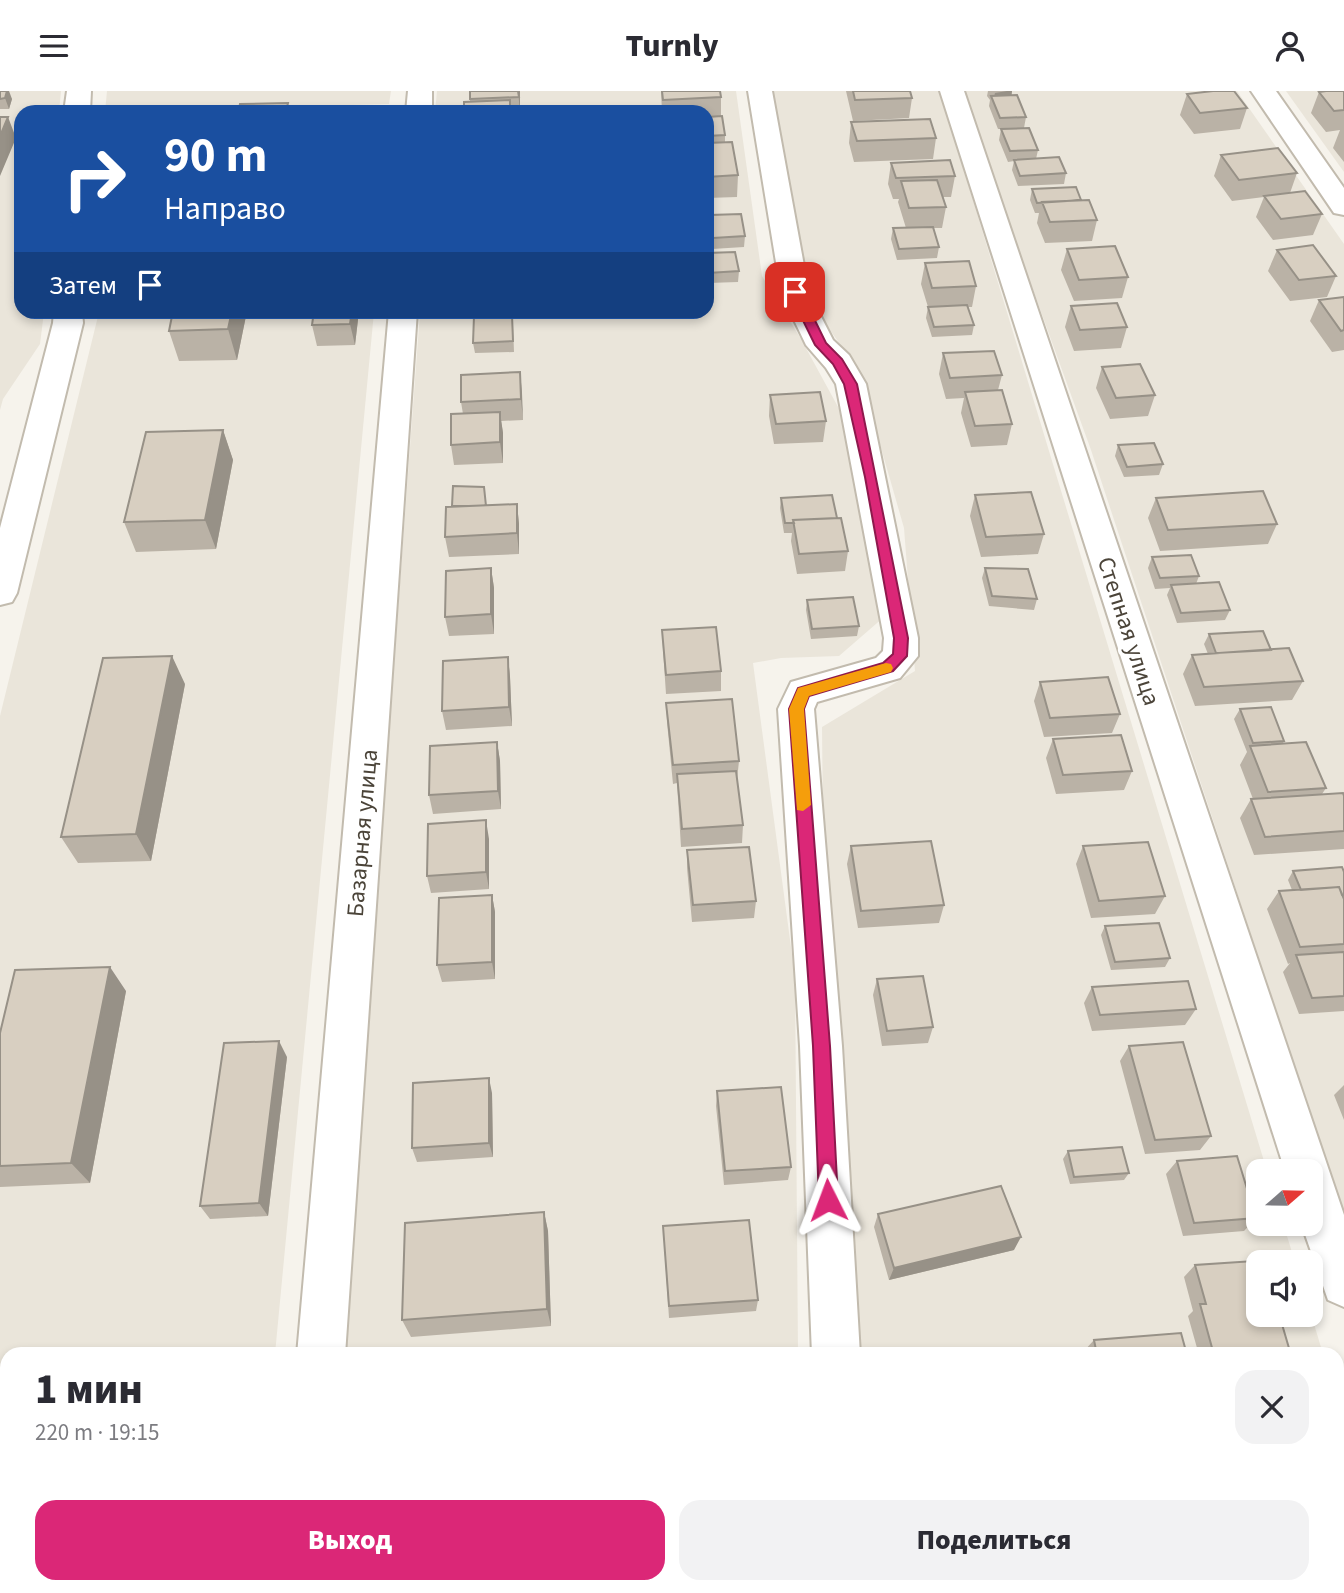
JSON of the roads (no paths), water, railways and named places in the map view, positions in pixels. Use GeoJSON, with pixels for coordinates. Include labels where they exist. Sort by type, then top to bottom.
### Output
{"type":"FeatureCollection","features":[{"type":"Feature","properties":{"kind":"street"},"geometry":{"type":"LineString","coordinates":[[760,91],[795,292],[821,345],[838,362],[851,384],[901,638],[900,656],[888,667],[804,692],[796,709],[821,1046],[836,1347]]}},
{"type":"Feature","properties":{"kind":"street","name":"Степная улица"},"geometry":{"type":"LineString","coordinates":[[952,91],[1303,1159]]}},
{"type":"Feature","properties":{"kind":"street"},"geometry":{"type":"LineString","coordinates":[[1263,91],[1344,207]]}},
{"type":"Feature","properties":{"kind":"street"},"geometry":{"type":"LineString","coordinates":[[0,593],[68,319]]}},
{"type":"Feature","properties":{"kind":"street","name":"Базарная улица"},"geometry":{"type":"LineString","coordinates":[[321,1347],[402,319]]}},
{"type":"Feature","properties":{"kind":"street"},"geometry":{"type":"LineString","coordinates":[[1323,1220],[1344,1284]]}}]}
